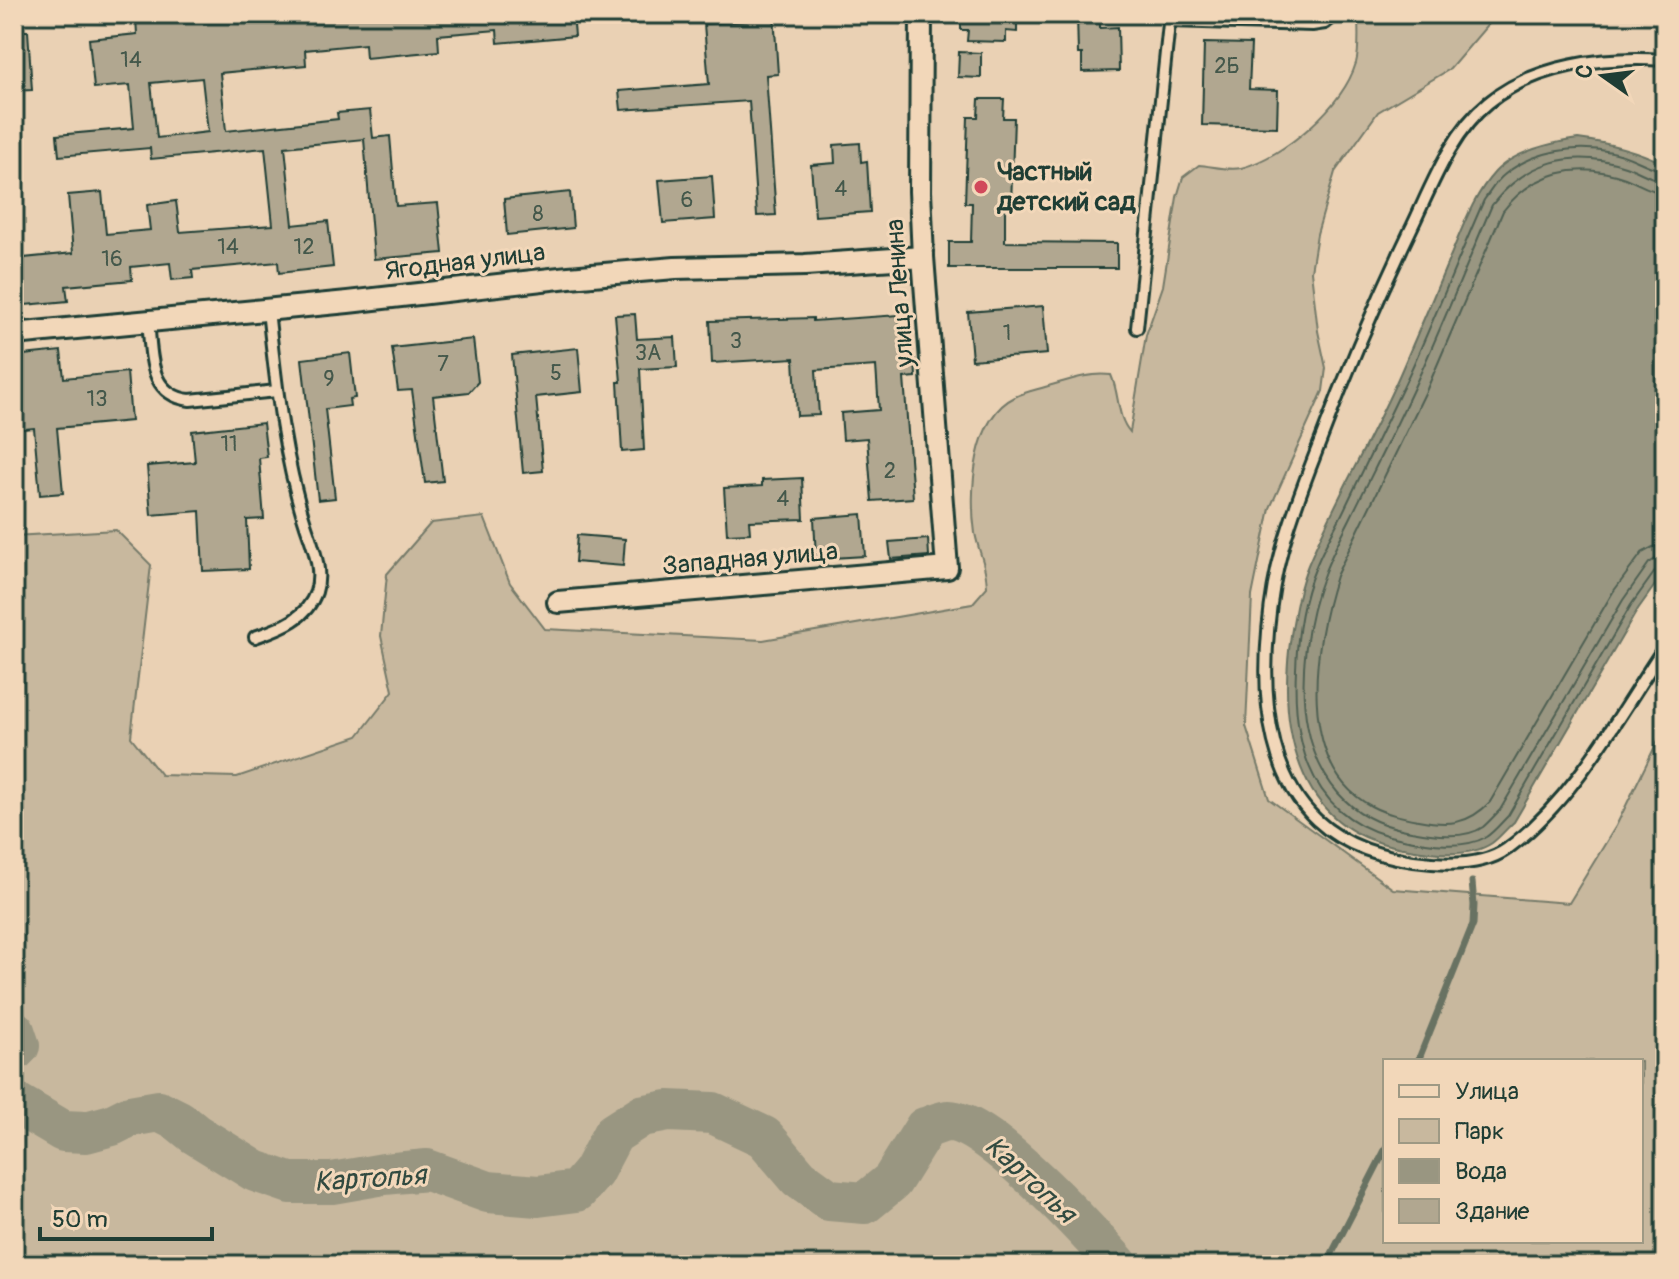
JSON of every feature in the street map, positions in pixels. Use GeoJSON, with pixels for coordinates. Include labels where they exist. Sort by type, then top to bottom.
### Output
{"type":"FeatureCollection","features":[{"type":"Feature","properties":{"kind":"street","name":"улица Ленина"},"geometry":{"type":"LineString","coordinates":[[921,14],[920,191],[923,257],[947,568]]}},
{"type":"Feature","properties":{"kind":"street","name":"Ягодная улица"},"geometry":{"type":"LineString","coordinates":[[14,334],[675,268],[805,265],[923,257]]}},
{"type":"Feature","properties":{"kind":"street","name":"Западная улица"},"geometry":{"type":"LineString","coordinates":[[558,602],[947,568]]}},
{"type":"Feature","properties":{"kind":"lane"},"geometry":{"type":"LineString","coordinates":[[1137,328],[1169,17],[1312,25],[1325,23],[1336,14]]}},
{"type":"Feature","properties":{"kind":"lane"},"geometry":{"type":"LineString","coordinates":[[1665,60],[1623,59],[1571,66],[1531,76],[1487,103],[1460,136],[1438,172],[1349,366],[1281,553],[1271,607],[1268,662],[1268,705],[1274,746],[1285,780],[1326,830],[1352,844],[1415,861],[1452,865],[1481,861],[1503,853],[1563,799],[1665,646]]}},
{"type":"Feature","properties":{"kind":"lane"},"geometry":{"type":"LineString","coordinates":[[255,637],[297,619],[315,594],[319,579],[291,474],[268,310]]}},
{"type":"Feature","properties":{"kind":"lane"},"geometry":{"type":"LineString","coordinates":[[148,321],[160,385],[176,398],[190,400],[277,391]]}},
{"type":"Feature","properties":{"kind":"green space"},"geometry":{"type":"Polygon","coordinates":[[[1358,14],[1497,14],[1450,69],[1378,112],[1335,172],[1317,234],[1311,271],[1326,368],[1323,391],[1270,508],[1252,596],[1246,726],[1269,799],[1393,889],[1569,903],[1616,826],[1665,726],[1665,1265],[14,1265],[14,536],[116,530],[151,565],[131,737],[161,775],[237,777],[358,736],[393,691],[381,636],[387,574],[431,523],[484,517],[510,583],[545,629],[763,640],[972,604],[987,587],[975,533],[973,498],[977,458],[990,421],[1001,407],[1022,394],[1102,374],[1111,375],[1122,419],[1130,432],[1146,335],[1163,286],[1183,177],[1199,165],[1241,168],[1258,162],[1293,141],[1310,128],[1339,96],[1356,63],[1358,14]]]}},
{"type":"Feature","properties":{"kind":"water"},"geometry":{"type":"Polygon","coordinates":[[[1578,139],[1623,148],[1665,164],[1665,571],[1638,609],[1514,822],[1492,843],[1471,852],[1446,853],[1398,847],[1363,836],[1336,818],[1315,795],[1301,767],[1292,736],[1288,703],[1291,635],[1300,590],[1308,565],[1389,398],[1464,223],[1481,191],[1495,172],[1522,153],[1578,139]]]}},
{"type":"Feature","properties":{"kind":"building"},"geometry":{"type":"Polygon","coordinates":[[[262,14],[573,14],[575,36],[498,43],[497,30],[438,35],[439,51],[366,58],[365,44],[305,50],[306,65],[220,73],[226,131],[338,119],[337,113],[370,110],[373,138],[390,136],[396,206],[438,203],[443,253],[374,259],[364,139],[285,147],[293,225],[328,221],[333,267],[279,273],[278,262],[192,270],[193,278],[172,280],[170,263],[131,267],[132,280],[66,286],[68,301],[14,306],[14,259],[73,253],[68,195],[102,192],[106,234],[150,230],[147,205],[176,201],[180,232],[273,225],[265,148],[151,159],[150,148],[59,156],[57,135],[134,128],[130,85],[94,88],[89,39],[137,34],[136,18],[167,15],[168,23],[262,14]],[[202,78],[151,83],[157,138],[208,132],[202,78]]]}},
{"type":"Feature","properties":{"kind":"building"},"geometry":{"type":"Polygon","coordinates":[[[747,14],[774,14],[778,74],[766,75],[776,215],[757,216],[749,101],[621,110],[619,91],[709,84],[704,24],[747,21],[747,14]]]}},
{"type":"Feature","properties":{"kind":"building"},"geometry":{"type":"Polygon","coordinates":[[[961,14],[1017,14],[1017,32],[1006,31],[1006,42],[967,41],[968,30],[961,30],[961,14]]]}},
{"type":"Feature","properties":{"kind":"building"},"geometry":{"type":"Polygon","coordinates":[[[1077,14],[1100,14],[1100,28],[1118,27],[1119,71],[1082,72],[1082,54],[1078,54],[1077,14]]]}},
{"type":"Feature","properties":{"kind":"building"},"geometry":{"type":"Polygon","coordinates":[[[14,31],[28,31],[32,90],[14,91],[14,31]]]}},
{"type":"Feature","properties":{"kind":"building"},"geometry":{"type":"Polygon","coordinates":[[[1204,43],[1251,44],[1249,89],[1278,90],[1277,127],[1202,125],[1204,43]]]}},
{"type":"Feature","properties":{"kind":"building"},"geometry":{"type":"Polygon","coordinates":[[[959,52],[981,53],[981,78],[958,77],[959,52]]]}},
{"type":"Feature","properties":{"kind":"building"},"geometry":{"type":"Polygon","coordinates":[[[979,99],[1004,99],[1003,118],[1014,118],[1011,205],[1005,204],[1005,242],[1117,243],[1117,268],[949,268],[949,242],[971,242],[972,203],[965,203],[968,117],[978,117],[979,99]]]}},
{"type":"Feature","properties":{"kind":"building"},"geometry":{"type":"Polygon","coordinates":[[[860,143],[861,162],[867,161],[870,212],[815,216],[811,165],[835,163],[834,145],[860,143]]]}},
{"type":"Feature","properties":{"kind":"building"},"geometry":{"type":"Polygon","coordinates":[[[712,176],[715,219],[663,223],[659,180],[712,176]]]}},
{"type":"Feature","properties":{"kind":"building"},"geometry":{"type":"Polygon","coordinates":[[[570,192],[573,228],[507,235],[504,199],[570,192]]]}},
{"type":"Feature","properties":{"kind":"building"},"geometry":{"type":"Polygon","coordinates":[[[1043,306],[1047,354],[972,360],[968,312],[1043,306]]]}},
{"type":"Feature","properties":{"kind":"building"},"geometry":{"type":"Polygon","coordinates":[[[635,314],[637,339],[675,337],[677,367],[640,369],[644,450],[622,452],[618,382],[621,382],[615,315],[635,314]]]}},
{"type":"Feature","properties":{"kind":"building"},"geometry":{"type":"Polygon","coordinates":[[[899,315],[902,360],[915,359],[916,377],[904,378],[913,498],[872,501],[867,438],[843,440],[841,413],[879,410],[876,366],[816,370],[819,415],[797,416],[794,358],[712,363],[710,321],[813,318],[813,321],[899,315]]]}},
{"type":"Feature","properties":{"kind":"building"},"geometry":{"type":"Polygon","coordinates":[[[473,339],[478,382],[469,392],[433,396],[443,481],[425,483],[412,390],[398,391],[392,348],[473,339]]]}},
{"type":"Feature","properties":{"kind":"building"},"geometry":{"type":"Polygon","coordinates":[[[578,348],[582,392],[536,397],[543,471],[523,473],[512,355],[578,348]]]}},
{"type":"Feature","properties":{"kind":"building"},"geometry":{"type":"Polygon","coordinates":[[[61,351],[64,378],[127,372],[131,421],[57,428],[63,493],[40,495],[34,428],[14,430],[14,356],[61,351]]]}},
{"type":"Feature","properties":{"kind":"building"},"geometry":{"type":"Polygon","coordinates":[[[350,353],[355,398],[349,399],[350,406],[325,409],[335,498],[318,500],[302,359],[350,353]]]}},
{"type":"Feature","properties":{"kind":"building"},"geometry":{"type":"Polygon","coordinates":[[[263,423],[267,457],[259,458],[264,519],[247,520],[249,569],[203,571],[200,511],[151,515],[147,466],[195,462],[192,431],[263,423]]]}},
{"type":"Feature","properties":{"kind":"building"},"geometry":{"type":"Polygon","coordinates":[[[802,478],[804,519],[749,521],[750,533],[727,534],[724,488],[762,486],[762,480],[802,478]]]}},
{"type":"Feature","properties":{"kind":"building"},"geometry":{"type":"Polygon","coordinates":[[[862,514],[865,556],[816,559],[814,518],[862,514]]]}},
{"type":"Feature","properties":{"kind":"building"},"geometry":{"type":"Polygon","coordinates":[[[577,535],[625,539],[623,566],[575,562],[577,535]]]}},
{"type":"Feature","properties":{"kind":"building"},"geometry":{"type":"Polygon","coordinates":[[[928,539],[929,556],[891,559],[889,542],[928,539]]]}},
{"type":"Feature","properties":{"kind":"waterway"},"geometry":{"type":"LineString","coordinates":[[1419,1059],[1473,924],[1472,882]]}},
{"type":"Feature","properties":{"kind":"waterway","name":"Картопья"},"geometry":{"type":"LineString","coordinates":[[14,1031],[19,1046],[14,1051]]}},
{"type":"Feature","properties":{"kind":"waterway","name":"Картопья"},"geometry":{"type":"LineString","coordinates":[[14,1102],[63,1131],[86,1132],[130,1116],[159,1111],[255,1171],[290,1183],[332,1183],[427,1170],[488,1192],[538,1196],[577,1191],[593,1172],[613,1134],[641,1116],[668,1111],[713,1113],[764,1137],[799,1178],[829,1200],[865,1203],[892,1181],[925,1128],[949,1121],[967,1126],[1013,1159],[1063,1206],[1118,1265]]}},
{"type":"Feature","properties":{"kind":"waterway"},"geometry":{"type":"LineString","coordinates":[[1326,1265],[1383,1154]]}},
{"type":"Feature","properties":{"kind":"place","name":"Частный детский сад"},"geometry":{"type":"Point","coordinates":[981,187]}}]}
